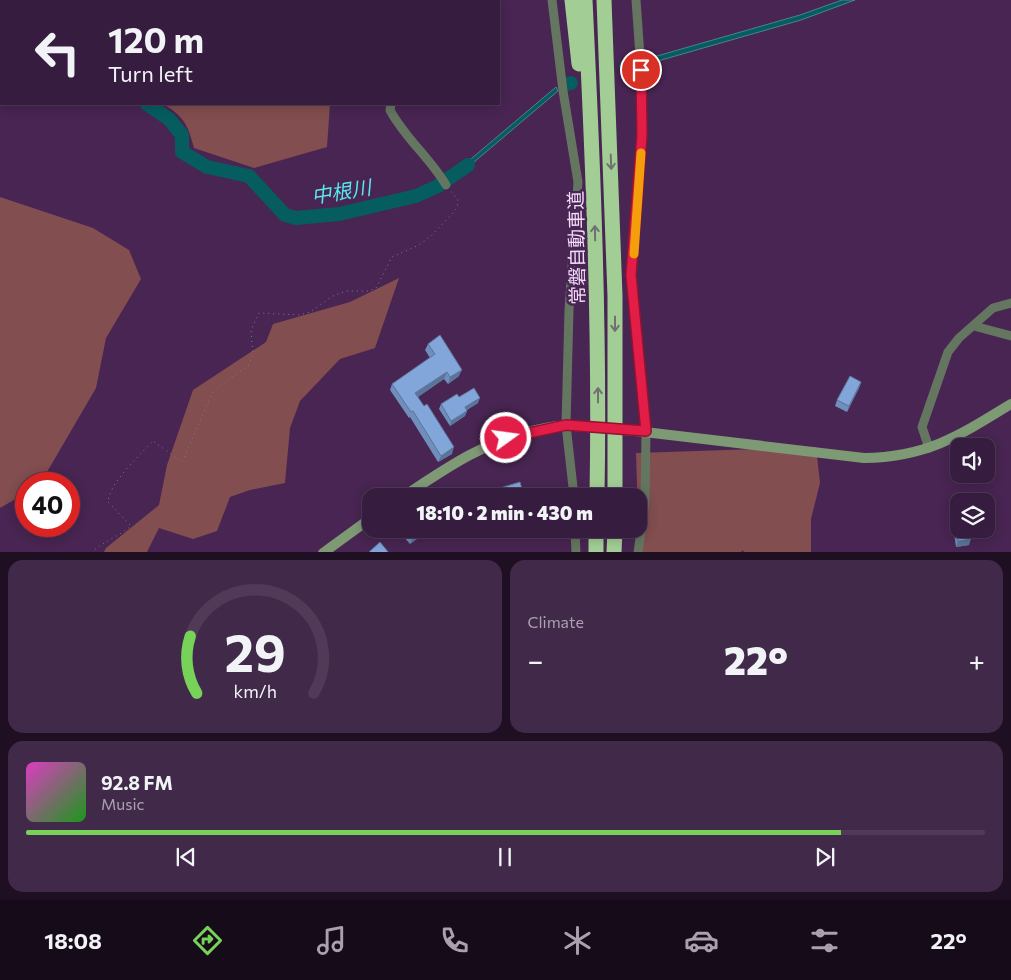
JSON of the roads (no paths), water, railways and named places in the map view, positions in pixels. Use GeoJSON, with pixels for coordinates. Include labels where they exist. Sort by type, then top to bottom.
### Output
{"type":"FeatureCollection","features":[{"type":"Feature","properties":{"kind":"highway"},"geometry":{"type":"LineString","coordinates":[[572,0],[594,162]]}},
{"type":"Feature","properties":{"kind":"highway","name":"常磐自動車道"},"geometry":{"type":"LineString","coordinates":[[585,0],[594,162],[597,298],[597,488]]}},
{"type":"Feature","properties":{"kind":"highway","name":"常磐自動車道"},"geometry":{"type":"LineString","coordinates":[[604,0],[615,296],[615,488]]}},
{"type":"Feature","properties":{"kind":"highway"},"geometry":{"type":"LineString","coordinates":[[609,113],[611,0]]}},
{"type":"Feature","properties":{"kind":"highway"},"geometry":{"type":"LineString","coordinates":[[596,538],[596,552]]}},
{"type":"Feature","properties":{"kind":"highway"},"geometry":{"type":"LineString","coordinates":[[614,538],[614,552]]}},
{"type":"Feature","properties":{"kind":"street"},"geometry":{"type":"LineString","coordinates":[[552,0],[563,91],[578,182],[569,310],[570,426],[574,488]]}},
{"type":"Feature","properties":{"kind":"street"},"geometry":{"type":"LineString","coordinates":[[636,0],[641,70],[642,135],[631,275],[645,500],[638,552]]}},
{"type":"Feature","properties":{"kind":"street"},"geometry":{"type":"LineString","coordinates":[[392,105],[390,110],[398,125],[444,182]]}},
{"type":"Feature","properties":{"kind":"street"},"geometry":{"type":"LineString","coordinates":[[929,448],[922,427],[948,352],[959,338],[993,308],[1011,302]]}},
{"type":"Feature","properties":{"kind":"street"},"geometry":{"type":"LineString","coordinates":[[974,326],[1011,336]]}},
{"type":"Feature","properties":{"kind":"street"},"geometry":{"type":"LineString","coordinates":[[417,488],[475,451],[506,438],[570,426],[641,431],[864,458],[893,458],[929,448],[951,439],[1011,404]]}},
{"type":"Feature","properties":{"kind":"street"},"geometry":{"type":"LineString","coordinates":[[322,552],[362,524]]}},
{"type":"Feature","properties":{"kind":"street"},"geometry":{"type":"LineString","coordinates":[[575,538],[576,552]]}},
{"type":"Feature","properties":{"kind":"waterway","name":"中根川"},"geometry":{"type":"LineString","coordinates":[[626,66],[634,64]]}},
{"type":"Feature","properties":{"kind":"waterway","name":"中根川"},"geometry":{"type":"LineString","coordinates":[[567,84],[571,83]]}},
{"type":"Feature","properties":{"kind":"waterway","name":"中根川"},"geometry":{"type":"LineString","coordinates":[[148,105],[169,119],[182,135],[182,152],[207,167],[249,176],[285,215],[296,218],[339,214],[416,196],[438,186],[468,165]]}}]}
